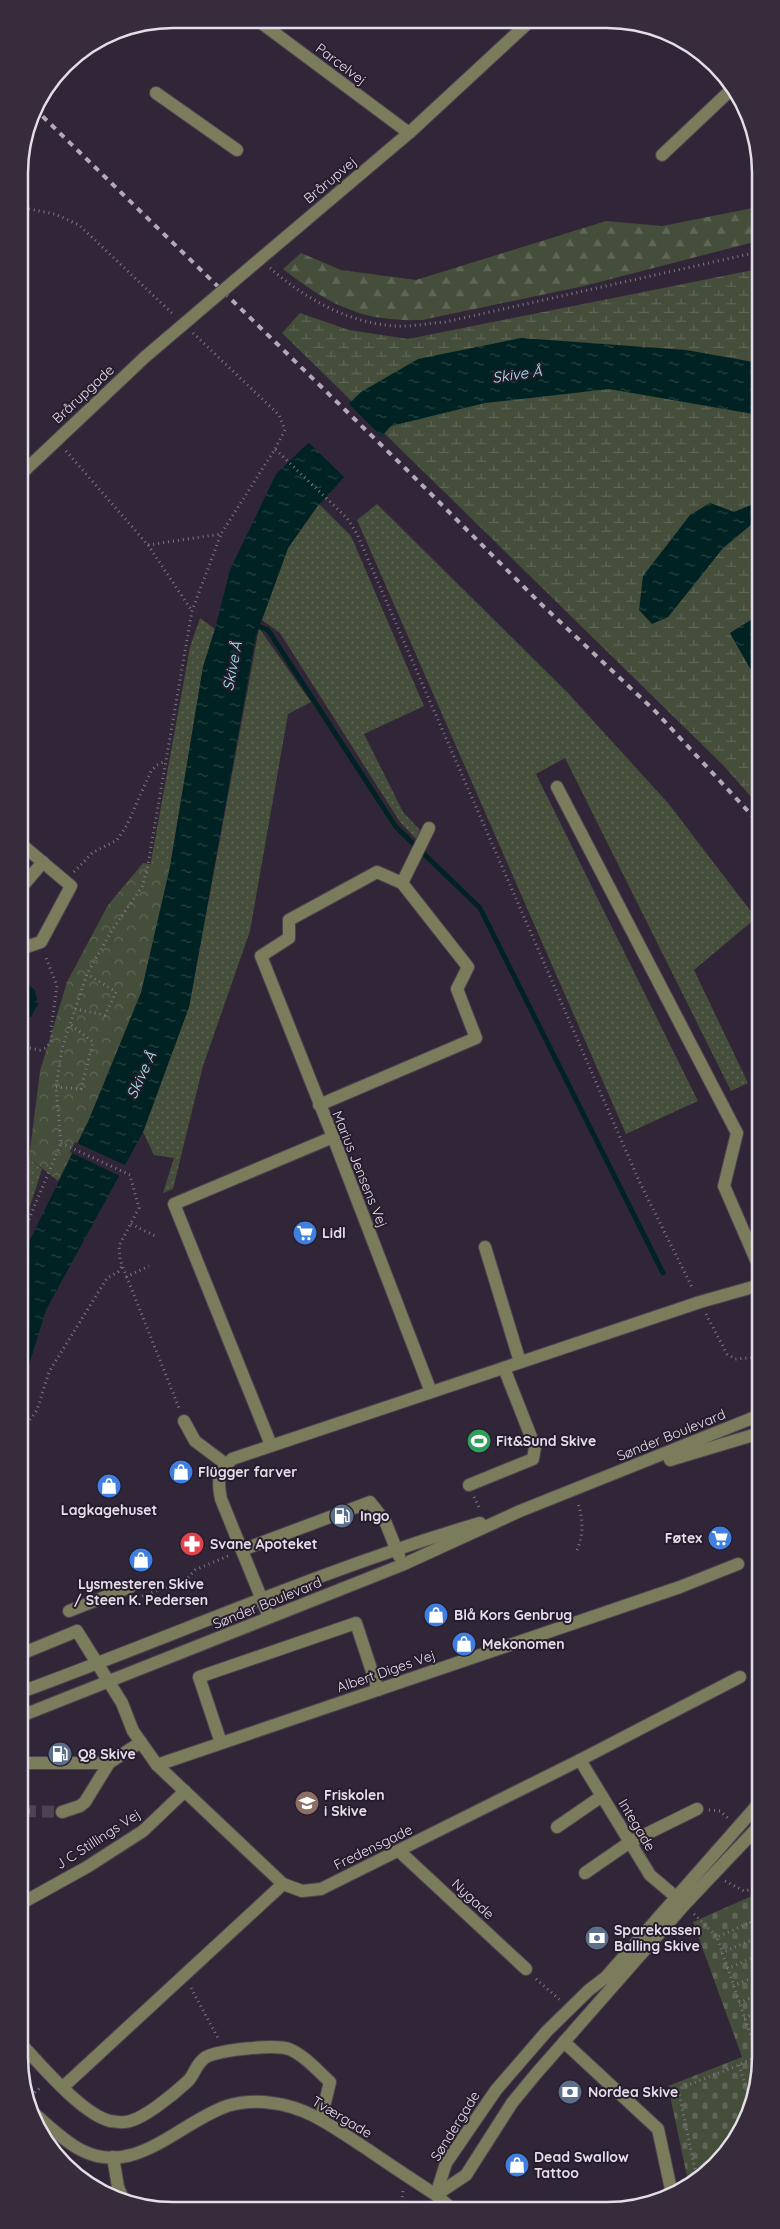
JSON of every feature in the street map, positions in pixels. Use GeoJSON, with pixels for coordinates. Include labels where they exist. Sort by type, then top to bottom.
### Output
{"type":"FeatureCollection","features":[{"type":"Feature","properties":{"kind":"street","name":"Parcelvej"},"geometry":{"type":"LineString","coordinates":[[268,28],[409,133]]}},
{"type":"Feature","properties":{"kind":"street","name":"Brårupvej"},"geometry":{"type":"LineString","coordinates":[[145,357],[409,133],[522,28]]}},
{"type":"Feature","properties":{"kind":"street"},"geometry":{"type":"LineString","coordinates":[[662,155],[728,92]]}},
{"type":"Feature","properties":{"kind":"street"},"geometry":{"type":"LineString","coordinates":[[156,93],[237,150]]}},
{"type":"Feature","properties":{"kind":"street","name":"Brårupgade"},"geometry":{"type":"LineString","coordinates":[[28,467],[145,357]]}},
{"type":"Feature","properties":{"kind":"street"},"geometry":{"type":"LineString","coordinates":[[557,787],[736,1133],[724,1186],[752,1251]]}},
{"type":"Feature","properties":{"kind":"street"},"geometry":{"type":"LineString","coordinates":[[319,1105],[476,1038],[457,989],[468,966],[402,883],[429,828]]}},
{"type":"Feature","properties":{"kind":"street"},"geometry":{"type":"LineString","coordinates":[[28,850],[71,886],[41,942],[28,946]]}},
{"type":"Feature","properties":{"kind":"street"},"geometry":{"type":"LineString","coordinates":[[28,880],[43,862]]}},
{"type":"Feature","properties":{"kind":"street","name":"Marius Jensens Vej"},"geometry":{"type":"LineString","coordinates":[[402,883],[377,872],[289,920],[289,938],[260,956],[333,1137],[431,1392]]}},
{"type":"Feature","properties":{"kind":"street"},"geometry":{"type":"LineString","coordinates":[[271,1445],[174,1204],[333,1137]]}},
{"type":"Feature","properties":{"kind":"street"},"geometry":{"type":"LineString","coordinates":[[484,1247],[520,1362]]}},
{"type":"Feature","properties":{"kind":"street"},"geometry":{"type":"LineString","coordinates":[[269,1617],[221,1498],[218,1482],[222,1469],[232,1459],[700,1302],[752,1287]]}},
{"type":"Feature","properties":{"kind":"street"},"geometry":{"type":"LineString","coordinates":[[469,1485],[533,1459],[535,1447],[504,1368]]}},
{"type":"Feature","properties":{"kind":"street","name":"Sønder Boulevard"},"geometry":{"type":"LineString","coordinates":[[28,1713],[402,1565],[520,1511],[752,1418]]}},
{"type":"Feature","properties":{"kind":"street"},"geometry":{"type":"LineString","coordinates":[[184,1421],[195,1441],[227,1465]]}},
{"type":"Feature","properties":{"kind":"street","name":"Sønder Boulevard"},"geometry":{"type":"LineString","coordinates":[[594,1483],[752,1434]]}},
{"type":"Feature","properties":{"kind":"street"},"geometry":{"type":"LineString","coordinates":[[242,1550],[370,1502],[385,1521],[402,1565]]}},
{"type":"Feature","properties":{"kind":"street","name":"Sønder Boulevard"},"geometry":{"type":"LineString","coordinates":[[28,1689],[96,1665],[262,1599],[396,1550],[520,1511]]}},
{"type":"Feature","properties":{"kind":"street","name":"Albert Diges Vej"},"geometry":{"type":"LineString","coordinates":[[157,1765],[671,1590],[738,1564]]}},
{"type":"Feature","properties":{"kind":"street"},"geometry":{"type":"LineString","coordinates":[[69,1611],[130,1587]]}},
{"type":"Feature","properties":{"kind":"street"},"geometry":{"type":"LineString","coordinates":[[222,1743],[199,1677],[356,1623],[378,1690]]}},
{"type":"Feature","properties":{"kind":"street"},"geometry":{"type":"LineString","coordinates":[[28,1651],[77,1631],[96,1665],[122,1703],[134,1731],[157,1765],[283,1884],[63,2087]]}},
{"type":"Feature","properties":{"kind":"street","name":"Fredensgade"},"geometry":{"type":"LineString","coordinates":[[283,1884],[302,1891],[321,1889],[580,1760],[740,1677]]}},
{"type":"Feature","properties":{"kind":"street"},"geometry":{"type":"LineString","coordinates":[[62,1812],[85,1802],[109,1763],[141,1742]]}},
{"type":"Feature","properties":{"kind":"street","name":"Integade"},"geometry":{"type":"LineString","coordinates":[[580,1760],[650,1875],[676,1897]]}},
{"type":"Feature","properties":{"kind":"street"},"geometry":{"type":"LineString","coordinates":[[28,1763],[109,1763]]}},
{"type":"Feature","properties":{"kind":"street","name":"J C Stillings Vej"},"geometry":{"type":"LineString","coordinates":[[28,1900],[87,1867],[143,1831],[185,1792]]}},
{"type":"Feature","properties":{"kind":"street"},"geometry":{"type":"LineString","coordinates":[[557,1827],[602,1796]]}},
{"type":"Feature","properties":{"kind":"street"},"geometry":{"type":"LineString","coordinates":[[585,1873],[630,1842],[697,1809]]}},
{"type":"Feature","properties":{"kind":"street","name":"Søndergade"},"geometry":{"type":"LineString","coordinates":[[436,2196],[446,2163],[491,2098],[546,2031],[589,1990],[606,1977],[752,1811]]}},
{"type":"Feature","properties":{"kind":"street"},"geometry":{"type":"LineString","coordinates":[[436,2196],[466,2175],[512,2103],[713,1874],[752,1833]]}},
{"type":"Feature","properties":{"kind":"street","name":"Nygade"},"geometry":{"type":"LineString","coordinates":[[399,1851],[526,1969]]}},
{"type":"Feature","properties":{"kind":"street"},"geometry":{"type":"LineString","coordinates":[[564,2042],[658,2129],[671,2188]]}},
{"type":"Feature","properties":{"kind":"street"},"geometry":{"type":"LineString","coordinates":[[28,2051],[63,2087],[98,2116],[126,2122],[142,2117],[189,2080],[198,2064],[206,2057],[253,2048],[288,2049],[308,2062],[330,2082],[321,2119]]}},
{"type":"Feature","properties":{"kind":"street","name":"Tværgade"},"geometry":{"type":"LineString","coordinates":[[112,2157],[143,2152],[215,2111],[236,2104],[274,2103],[297,2108],[321,2119],[444,2202]]}},
{"type":"Feature","properties":{"kind":"street"},"geometry":{"type":"LineString","coordinates":[[41,2119],[80,2150],[112,2157],[120,2192]]}},
{"type":"Feature","properties":{"kind":"path"},"geometry":{"type":"LineString","coordinates":[[28,209],[55,214],[79,225],[179,320]]}},
{"type":"Feature","properties":{"kind":"path"},"geometry":{"type":"LineString","coordinates":[[260,259],[307,296],[332,309],[357,319],[395,326],[445,322],[752,253]]}},
{"type":"Feature","properties":{"kind":"path"},"geometry":{"type":"LineString","coordinates":[[28,1221],[61,1143],[56,1087],[62,1048],[75,1009],[87,974],[112,930],[142,886],[147,870],[192,611],[220,534],[275,449],[285,430],[279,415],[186,327]]}},
{"type":"Feature","properties":{"kind":"path"},"geometry":{"type":"LineString","coordinates":[[55,440],[148,544],[192,611]]}},
{"type":"Feature","properties":{"kind":"path"},"geometry":{"type":"LineString","coordinates":[[275,449],[347,518],[357,534],[640,1182],[727,1354],[735,1359],[752,1358]]}},
{"type":"Feature","properties":{"kind":"path"},"geometry":{"type":"LineString","coordinates":[[148,544],[220,534]]}},
{"type":"Feature","properties":{"kind":"path"},"geometry":{"type":"LineString","coordinates":[[65,882],[92,854],[117,840],[127,825],[151,771],[157,764],[166,761]]}},
{"type":"Feature","properties":{"kind":"path"},"geometry":{"type":"LineString","coordinates":[[28,1048],[40,1050],[46,1048],[52,1040],[51,1029],[57,986],[41,942]]}},
{"type":"Feature","properties":{"kind":"path"},"geometry":{"type":"LineString","coordinates":[[75,1009],[105,1015],[116,992],[87,974]]}},
{"type":"Feature","properties":{"kind":"path"},"geometry":{"type":"LineString","coordinates":[[56,1087],[82,1089],[93,1042],[70,1024]]}},
{"type":"Feature","properties":{"kind":"path"},"geometry":{"type":"LineString","coordinates":[[61,1143],[130,1176],[139,1208],[119,1246],[120,1260],[184,1421]]}},
{"type":"Feature","properties":{"kind":"path"},"geometry":{"type":"LineString","coordinates":[[131,1224],[157,1237]]}},
{"type":"Feature","properties":{"kind":"path"},"geometry":{"type":"LineString","coordinates":[[28,1422],[37,1410],[49,1372],[107,1278],[118,1272],[122,1266]]}},
{"type":"Feature","properties":{"kind":"path"},"geometry":{"type":"LineString","coordinates":[[126,1276],[150,1266]]}},
{"type":"Feature","properties":{"kind":"path"},"geometry":{"type":"LineString","coordinates":[[469,1485],[486,1521]]}},
{"type":"Feature","properties":{"kind":"path"},"geometry":{"type":"LineString","coordinates":[[577,1550],[582,1539],[582,1517]]}},
{"type":"Feature","properties":{"kind":"path"},"geometry":{"type":"LineString","coordinates":[[130,1587],[137,1598],[186,1580],[194,1570],[242,1550]]}},
{"type":"Feature","properties":{"kind":"path"},"geometry":{"type":"LineString","coordinates":[[697,1809],[720,1811],[739,1826]]}},
{"type":"Feature","properties":{"kind":"path"},"geometry":{"type":"LineString","coordinates":[[713,1874],[744,1891],[752,1889]]}},
{"type":"Feature","properties":{"kind":"path"},"geometry":{"type":"LineString","coordinates":[[697,1918],[717,1937],[751,2037]]}},
{"type":"Feature","properties":{"kind":"path"},"geometry":{"type":"LineString","coordinates":[[717,1937],[750,1922],[752,1927]]}},
{"type":"Feature","properties":{"kind":"path"},"geometry":{"type":"LineString","coordinates":[[721,1953],[752,1940]]}},
{"type":"Feature","properties":{"kind":"path"},"geometry":{"type":"LineString","coordinates":[[727,1969],[752,1958]]}},
{"type":"Feature","properties":{"kind":"path"},"geometry":{"type":"LineString","coordinates":[[526,1969],[569,2009]]}},
{"type":"Feature","properties":{"kind":"path"},"geometry":{"type":"LineString","coordinates":[[184,1975],[225,2052]]}},
{"type":"Feature","properties":{"kind":"path"},"geometry":{"type":"LineString","coordinates":[[733,1986],[752,1978]]}},
{"type":"Feature","properties":{"kind":"path"},"geometry":{"type":"LineString","coordinates":[[738,2003],[752,1997]]}},
{"type":"Feature","properties":{"kind":"path"},"geometry":{"type":"LineString","coordinates":[[744,2018],[752,2015]]}},
{"type":"Feature","properties":{"kind":"path"},"geometry":{"type":"LineString","coordinates":[[696,2172],[678,2089],[740,2065],[752,2058]]}},
{"type":"Feature","properties":{"kind":"path"},"geometry":{"type":"LineString","coordinates":[[740,2065],[748,2093]]}},
{"type":"Feature","properties":{"kind":"green space"},"geometry":{"type":"Polygon","coordinates":[[[752,208],[752,243],[584,286],[422,320],[381,318],[347,309],[300,282],[283,269],[301,253],[341,270],[416,280],[606,221],[662,226],[752,208]]]}},
{"type":"Feature","properties":{"kind":"green space"},"geometry":{"type":"Polygon","coordinates":[[[752,270],[752,505],[734,512],[710,503],[668,617],[723,548],[752,524],[752,619],[730,633],[752,672],[752,798],[724,766],[282,333],[300,313],[349,330],[408,339],[752,270]]]}},
{"type":"Feature","properties":{"kind":"green space"},"geometry":{"type":"Polygon","coordinates":[[[319,504],[351,536],[424,706],[364,734],[403,812],[420,830],[416,839],[400,822],[280,633],[262,620],[288,548],[319,504]]]}},
{"type":"Feature","properties":{"kind":"green space"},"geometry":{"type":"Polygon","coordinates":[[[377,504],[567,692],[668,803],[752,913],[752,921],[694,970],[748,1083],[731,1091],[565,758],[536,774],[698,1101],[626,1134],[357,520],[377,504]]]}},
{"type":"Feature","properties":{"kind":"green space"},"geometry":{"type":"Polygon","coordinates":[[[200,618],[215,629],[203,667],[170,867],[141,993],[148,878],[190,647],[200,618]]]}},
{"type":"Feature","properties":{"kind":"green space"},"geometry":{"type":"Polygon","coordinates":[[[259,628],[311,702],[288,714],[250,931],[203,1066],[173,1189],[163,1193],[174,1158],[154,1155],[143,1132],[189,1007],[259,628]]]}},
{"type":"Feature","properties":{"kind":"green space"},"geometry":{"type":"Polygon","coordinates":[[[143,863],[170,867],[141,993],[88,1122],[58,1181],[29,1158],[40,1071],[67,982],[108,905],[143,863]]]}},
{"type":"Feature","properties":{"kind":"green space"},"geometry":{"type":"Polygon","coordinates":[[[28,1159],[42,1169],[28,1212],[28,1159]]]}},
{"type":"Feature","properties":{"kind":"green space"},"geometry":{"type":"Polygon","coordinates":[[[752,1896],[752,2066],[748,2094],[738,2121],[728,2137],[710,2159],[687,2177],[668,2086],[742,2057],[693,1922],[752,1896]]]}},
{"type":"Feature","properties":{"kind":"water","name":"Skive Å"},"geometry":{"type":"Polygon","coordinates":[[[521,338],[686,350],[752,362],[752,414],[609,389],[485,403],[391,426],[316,508],[288,548],[256,636],[189,1007],[143,1132],[46,1310],[28,1368],[28,1244],[88,1122],[141,993],[170,867],[203,667],[230,570],[276,474],[361,392],[418,359],[521,338]]]}},
{"type":"Feature","properties":{"kind":"water"},"geometry":{"type":"Polygon","coordinates":[[[710,503],[734,512],[752,505],[752,524],[723,548],[668,617],[652,624],[639,610],[643,576],[690,515],[710,503]]]}},
{"type":"Feature","properties":{"kind":"water"},"geometry":{"type":"Polygon","coordinates":[[[752,619],[752,672],[730,633],[752,619]]]}},
{"type":"Feature","properties":{"kind":"water"},"geometry":{"type":"Polygon","coordinates":[[[28,984],[35,990],[38,1004],[31,1017],[28,1017],[28,984]]]}},
{"type":"Feature","properties":{"kind":"pier"},"geometry":{"type":"Polygon","coordinates":[[[347,402],[383,438],[346,479],[307,441],[347,402]]]}},
{"type":"Feature","properties":{"kind":"pier"},"geometry":{"type":"Polygon","coordinates":[[[75,1142],[127,1166],[122,1177],[70,1152],[75,1142]]]}},
{"type":"Feature","properties":{"kind":"waterway"},"geometry":{"type":"LineString","coordinates":[[255,625],[268,630],[396,827],[480,908],[663,1273]]}},
{"type":"Feature","properties":{"kind":"tunnel"},"geometry":{"type":"LineString","coordinates":[[28,1811],[62,1812]]}},
{"type":"Feature","properties":{"kind":"railway"},"geometry":{"type":"LineString","coordinates":[[40,114],[406,469],[540,603],[655,711],[752,815]]}},
{"type":"Feature","properties":{"kind":"place","name":"Lidl"},"geometry":{"type":"Point","coordinates":[305,1233]}},
{"type":"Feature","properties":{"kind":"place","name":"Fit&Sund Skive"},"geometry":{"type":"Point","coordinates":[479,1441]}},
{"type":"Feature","properties":{"kind":"place","name":"Flügger farver"},"geometry":{"type":"Point","coordinates":[181,1472]}},
{"type":"Feature","properties":{"kind":"place","name":"Lagkagehuset"},"geometry":{"type":"Point","coordinates":[109,1486]}},
{"type":"Feature","properties":{"kind":"place","name":"Ingo"},"geometry":{"type":"Point","coordinates":[342,1516]}},
{"type":"Feature","properties":{"kind":"place","name":"Føtex"},"geometry":{"type":"Point","coordinates":[720,1538]}},
{"type":"Feature","properties":{"kind":"place","name":"Svane Apoteket"},"geometry":{"type":"Point","coordinates":[192,1544]}},
{"type":"Feature","properties":{"kind":"place","name":"Lysmesteren Skive / Steen K. Pedersen"},"geometry":{"type":"Point","coordinates":[141,1560]}},
{"type":"Feature","properties":{"kind":"place","name":"Blå Kors Genbrug"},"geometry":{"type":"Point","coordinates":[436,1615]}},
{"type":"Feature","properties":{"kind":"place","name":"Mekonomen"},"geometry":{"type":"Point","coordinates":[464,1644]}},
{"type":"Feature","properties":{"kind":"place","name":"Q8 Skive"},"geometry":{"type":"Point","coordinates":[60,1754]}},
{"type":"Feature","properties":{"kind":"place","name":"Friskolen i Skive"},"geometry":{"type":"Point","coordinates":[307,1803]}},
{"type":"Feature","properties":{"kind":"place","name":"Sparekassen Balling Skive"},"geometry":{"type":"Point","coordinates":[597,1938]}},
{"type":"Feature","properties":{"kind":"place","name":"Nordea Skive"},"geometry":{"type":"Point","coordinates":[570,2092]}},
{"type":"Feature","properties":{"kind":"place","name":"Dead Swallow Tattoo"},"geometry":{"type":"Point","coordinates":[517,2165]}}]}
